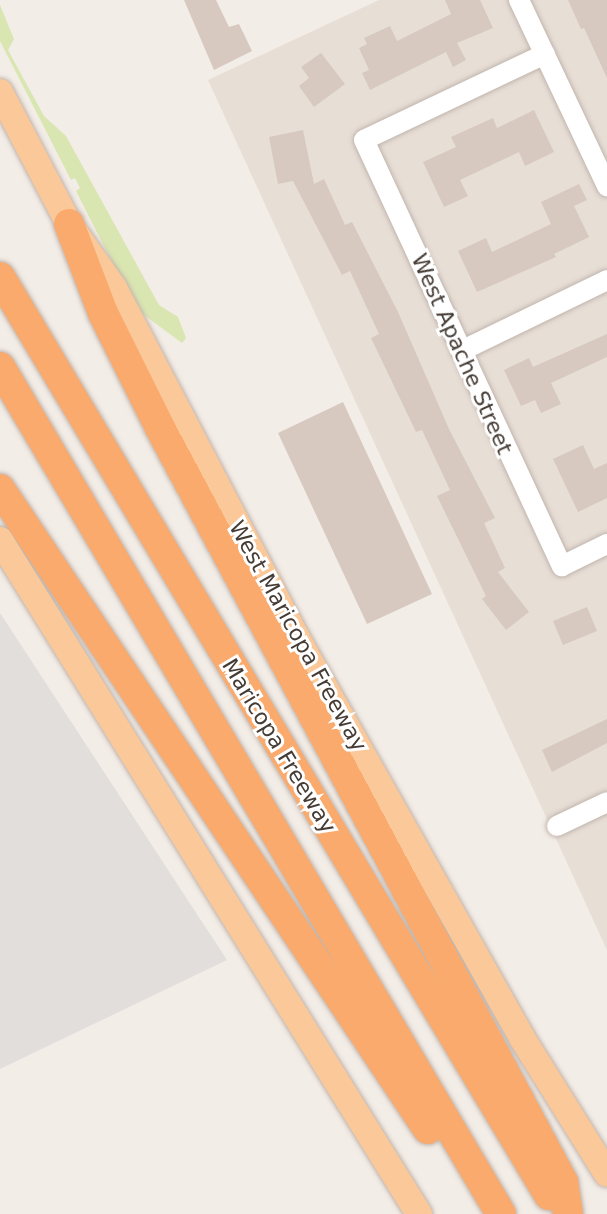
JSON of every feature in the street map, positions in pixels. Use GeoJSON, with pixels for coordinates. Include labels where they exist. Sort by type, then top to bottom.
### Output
{"type":"FeatureCollection","features":[{"type":"Feature","properties":{"kind":"highway"},"geometry":{"type":"LineString","coordinates":[[69,224],[103,313],[160,428],[563,1182],[568,1214]]}},
{"type":"Feature","properties":{"kind":"highway","name":"Maricopa Freeway"},"geometry":{"type":"LineString","coordinates":[[0,277],[560,1214]]}},
{"type":"Feature","properties":{"kind":"highway"},"geometry":{"type":"LineString","coordinates":[[0,367],[499,1212]]}},
{"type":"Feature","properties":{"kind":"highway"},"geometry":{"type":"LineString","coordinates":[[0,489],[431,1133],[499,1212]]}},
{"type":"Feature","properties":{"kind":"main road","name":"West Maricopa Freeway"},"geometry":{"type":"LineString","coordinates":[[0,92],[69,224],[114,288],[298,640],[522,1038],[607,1174]]}},
{"type":"Feature","properties":{"kind":"main road"},"geometry":{"type":"LineString","coordinates":[[0,540],[419,1214]]}},
{"type":"Feature","properties":{"kind":"street"},"geometry":{"type":"LineString","coordinates":[[519,0],[607,186]]}},
{"type":"Feature","properties":{"kind":"street","name":"West Apache Street"},"geometry":{"type":"LineString","coordinates":[[545,54],[364,140],[562,566],[607,544]]}},
{"type":"Feature","properties":{"kind":"street"},"geometry":{"type":"LineString","coordinates":[[461,351],[607,280]]}},
{"type":"Feature","properties":{"kind":"street"},"geometry":{"type":"LineString","coordinates":[[557,826],[607,802]]}},
{"type":"Feature","properties":{"kind":"shaded area"},"geometry":{"type":"Polygon","coordinates":[[[379,0],[607,0],[607,950],[208,80],[379,0]]]}},
{"type":"Feature","properties":{"kind":"shaded area"},"geometry":{"type":"Polygon","coordinates":[[[0,613],[227,960],[0,1069],[0,613]]]}},
{"type":"Feature","properties":{"kind":"green space"},"geometry":{"type":"Polygon","coordinates":[[[0,5],[14,39],[8,50],[44,116],[66,136],[159,305],[178,317],[186,338],[182,343],[136,309],[76,191],[80,188],[75,178],[71,180],[0,41],[0,5]]]}},
{"type":"Feature","properties":{"kind":"building"},"geometry":{"type":"Polygon","coordinates":[[[184,0],[216,0],[229,27],[239,24],[252,51],[214,70],[184,0]]]}},
{"type":"Feature","properties":{"kind":"building"},"geometry":{"type":"Polygon","coordinates":[[[445,0],[480,0],[493,28],[457,43],[466,60],[453,67],[446,52],[370,90],[362,73],[369,70],[359,48],[367,44],[364,38],[390,26],[397,41],[451,14],[445,0]]]}},
{"type":"Feature","properties":{"kind":"building"},"geometry":{"type":"Polygon","coordinates":[[[568,0],[607,0],[607,78],[584,28],[581,29],[568,0]]]}},
{"type":"Feature","properties":{"kind":"building"},"geometry":{"type":"Polygon","coordinates":[[[321,53],[345,84],[314,107],[299,86],[309,78],[301,67],[321,53]]]}},
{"type":"Feature","properties":{"kind":"building"},"geometry":{"type":"Polygon","coordinates":[[[534,110],[554,152],[525,166],[519,152],[460,180],[468,196],[444,207],[423,162],[456,147],[451,137],[493,118],[497,128],[534,110]]]}},
{"type":"Feature","properties":{"kind":"building"},"geometry":{"type":"Polygon","coordinates":[[[303,130],[314,184],[324,179],[345,225],[352,222],[398,312],[449,429],[495,518],[484,523],[505,568],[498,572],[529,612],[506,630],[482,599],[486,596],[437,496],[450,490],[422,430],[416,432],[371,338],[379,334],[350,271],[342,275],[293,181],[278,184],[269,137],[303,130]]]}},
{"type":"Feature","properties":{"kind":"building"},"geometry":{"type":"Polygon","coordinates":[[[579,184],[587,200],[574,206],[589,237],[554,254],[556,257],[477,292],[458,251],[486,238],[492,252],[551,224],[541,202],[579,184]]]}},
{"type":"Feature","properties":{"kind":"building"},"geometry":{"type":"Polygon","coordinates":[[[607,334],[607,357],[551,383],[561,404],[541,413],[535,400],[521,406],[504,370],[529,358],[533,367],[607,334]]]}},
{"type":"Feature","properties":{"kind":"building"},"geometry":{"type":"Polygon","coordinates":[[[343,402],[432,594],[367,624],[278,433],[343,402]]]}},
{"type":"Feature","properties":{"kind":"building"},"geometry":{"type":"Polygon","coordinates":[[[583,445],[594,469],[607,463],[607,498],[578,512],[553,459],[583,445]]]}},
{"type":"Feature","properties":{"kind":"building"},"geometry":{"type":"Polygon","coordinates":[[[587,607],[597,631],[563,645],[553,621],[587,607]]]}},
{"type":"Feature","properties":{"kind":"building"},"geometry":{"type":"Polygon","coordinates":[[[607,719],[607,743],[552,772],[542,750],[607,719]]]}}]}
